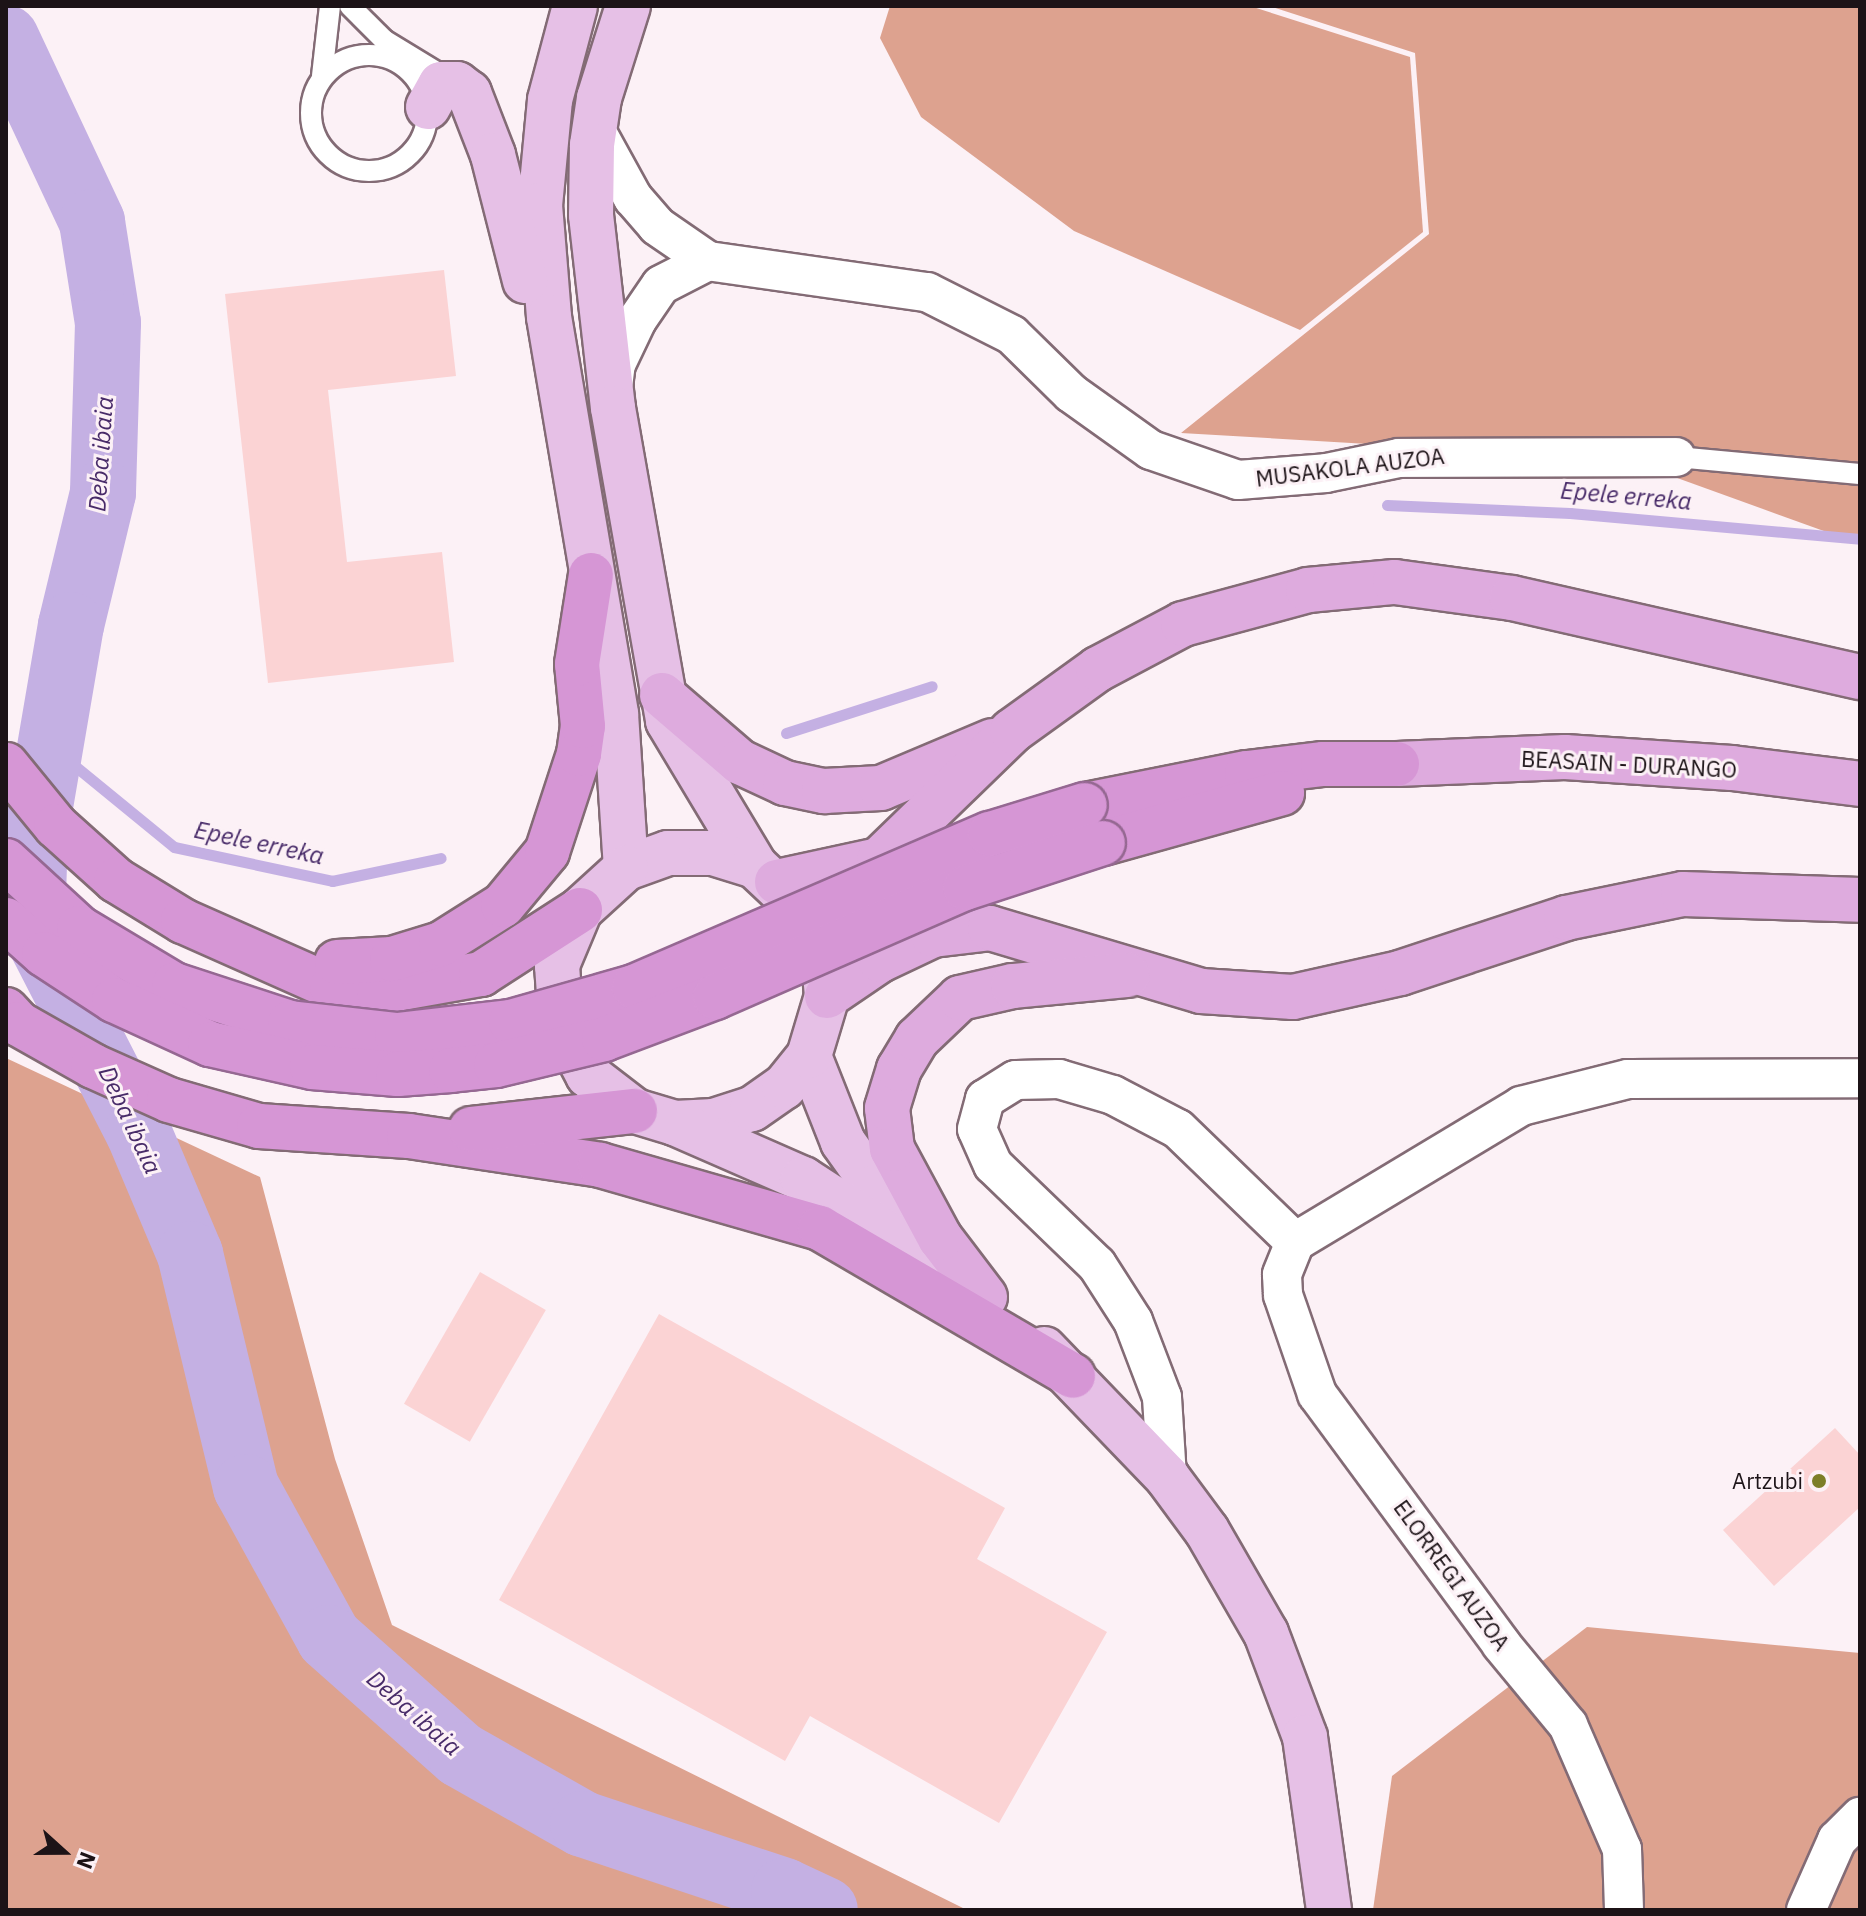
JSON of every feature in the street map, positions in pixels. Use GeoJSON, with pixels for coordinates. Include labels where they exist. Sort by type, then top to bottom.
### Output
{"type":"FeatureCollection","features":[{"type":"Feature","properties":{"kind":"highway"},"geometry":{"type":"LineString","coordinates":[[230,942],[352,963],[392,959],[441,944],[503,905],[547,852],[570,793],[583,726],[577,664],[591,575]]}},
{"type":"Feature","properties":{"kind":"highway"},"geometry":{"type":"LineString","coordinates":[[766,874],[879,860],[1012,731],[1098,669],[1183,624],[1308,590],[1395,582],[1664,629],[1860,677]]}},
{"type":"Feature","properties":{"kind":"highway"},"geometry":{"type":"LineString","coordinates":[[662,695],[740,762],[785,783],[824,791],[881,788],[1012,731]]}},
{"type":"Feature","properties":{"kind":"highway","name":"BEASAIN - DURANGO"},"geometry":{"type":"LineString","coordinates":[[1094,824],[1247,773],[1323,764],[1565,757],[1732,768],[1860,784]]}},
{"type":"Feature","properties":{"kind":"highway"},"geometry":{"type":"LineString","coordinates":[[6,765],[56,826],[116,880],[230,942],[332,987],[379,992],[481,974],[580,910]]}},
{"type":"Feature","properties":{"kind":"highway"},"geometry":{"type":"LineString","coordinates":[[6,861],[79,928],[174,985],[290,1023],[397,1035],[511,1022],[634,987],[990,834],[1094,824]]}},
{"type":"Feature","properties":{"kind":"highway"},"geometry":{"type":"LineString","coordinates":[[6,920],[44,954],[114,1000],[210,1044],[312,1067],[438,1071],[496,1065],[604,1039],[715,997],[965,888],[1094,824]]}},
{"type":"Feature","properties":{"kind":"highway"},"geometry":{"type":"LineString","coordinates":[[827,996],[880,960],[933,935],[990,928],[1039,939],[1138,975],[1201,991],[1293,997],[1400,973],[1566,918],[1683,894],[1860,900]]}},
{"type":"Feature","properties":{"kind":"highway"},"geometry":{"type":"LineString","coordinates":[[985,1297],[940,1238],[892,1149],[887,1108],[899,1069],[917,1039],[960,998],[1013,986],[1138,975]]}},
{"type":"Feature","properties":{"kind":"highway"},"geometry":{"type":"LineString","coordinates":[[6,1010],[19,1024],[93,1066],[169,1100],[259,1126],[409,1136],[600,1165],[820,1228],[1073,1376]]}},
{"type":"Feature","properties":{"kind":"highway"},"geometry":{"type":"LineString","coordinates":[[409,1136],[655,1117]]}},
{"type":"Feature","properties":{"kind":"main road"},"geometry":{"type":"LineString","coordinates":[[575,6],[550,100],[540,205],[549,317],[616,714],[626,868]]}},
{"type":"Feature","properties":{"kind":"main road"},"geometry":{"type":"LineString","coordinates":[[628,6],[595,129],[591,215],[611,398],[662,695],[687,756],[766,874],[806,914],[818,940],[827,996],[809,1056],[784,1087],[752,1109],[714,1121],[655,1117]]}},
{"type":"Feature","properties":{"kind":"main road"},"geometry":{"type":"LineString","coordinates":[[442,95],[469,93],[493,155],[574,473]]}},
{"type":"Feature","properties":{"kind":"main road"},"geometry":{"type":"LineString","coordinates":[[766,874],[713,853],[683,853],[626,868],[580,910],[557,965],[561,1024],[588,1075],[655,1117],[803,1179],[985,1297]]}},
{"type":"Feature","properties":{"kind":"main road"},"geometry":{"type":"LineString","coordinates":[[809,1056],[843,1142],[875,1187],[985,1297],[1073,1376],[1167,1477],[1241,1583],[1286,1681],[1317,1795],[1329,1910]]}},
{"type":"Feature","properties":{"kind":"street"},"geometry":{"type":"LineString","coordinates":[[595,129],[633,198],[657,226],[708,261],[661,285],[616,364],[611,398]]}},
{"type":"Feature","properties":{"kind":"street","name":"MUSAKOLA AUZOA"},"geometry":{"type":"LineString","coordinates":[[708,261],[927,292],[1012,335],[1071,393],[1151,450],[1238,480],[1326,473],[1399,458],[1676,457]]}},
{"type":"Feature","properties":{"kind":"street"},"geometry":{"type":"LineString","coordinates":[[1167,1477],[1162,1397],[1133,1321],[1097,1265],[993,1165],[977,1129],[985,1099],[1016,1080],[1059,1079],[1113,1095],[1178,1129],[1295,1242],[1521,1106],[1628,1079],[1860,1078]]}},
{"type":"Feature","properties":{"kind":"street","name":"ELORREGI AUZOA"},"geometry":{"type":"LineString","coordinates":[[1295,1242],[1282,1275],[1283,1295],[1317,1394],[1501,1644],[1568,1725],[1622,1849],[1624,1910]]}},
{"type":"Feature","properties":{"kind":"street"},"geometry":{"type":"LineString","coordinates":[[1806,1910],[1837,1840],[1860,1817]]}},
{"type":"Feature","properties":{"kind":"lane"},"geometry":{"type":"LineString","coordinates":[[330,6],[322,76],[310,105],[312,130],[329,155],[356,171],[374,172],[398,164],[416,149],[442,95]]}},
{"type":"Feature","properties":{"kind":"lane"},"geometry":{"type":"LineString","coordinates":[[350,6],[442,95]]}},
{"type":"Feature","properties":{"kind":"lane"},"geometry":{"type":"LineString","coordinates":[[322,76],[338,63],[367,54],[385,56],[403,65],[422,87],[442,95]]}},
{"type":"Feature","properties":{"kind":"lane","name":"MUSAKOLA AUZOA"},"geometry":{"type":"LineString","coordinates":[[1676,457],[1860,474]]}},
{"type":"Feature","properties":{"kind":"shaded area"},"geometry":{"type":"Polygon","coordinates":[[[890,6],[1250,6],[1410,57],[1423,232],[1300,330],[1074,231],[921,117],[880,38],[890,6]]]}},
{"type":"Feature","properties":{"kind":"shaded area"},"geometry":{"type":"Polygon","coordinates":[[[1269,6],[1860,6],[1860,473],[1181,433],[1429,234],[1415,53],[1269,6]]]}},
{"type":"Feature","properties":{"kind":"shaded area"},"geometry":{"type":"Polygon","coordinates":[[[1644,466],[1860,478],[1860,544],[1846,539],[1644,466]]]}},
{"type":"Feature","properties":{"kind":"shaded area"},"geometry":{"type":"Polygon","coordinates":[[[6,1058],[260,1177],[335,1459],[392,1625],[967,1910],[6,1910],[6,1058]]]}},
{"type":"Feature","properties":{"kind":"shaded area"},"geometry":{"type":"Polygon","coordinates":[[[1587,1627],[1860,1653],[1860,1910],[1373,1910],[1392,1776],[1587,1627]]]}},
{"type":"Feature","properties":{"kind":"building"},"geometry":{"type":"Polygon","coordinates":[[[444,270],[456,376],[328,390],[347,562],[442,552],[454,662],[268,683],[225,294],[444,270]]]}},
{"type":"Feature","properties":{"kind":"building"},"geometry":{"type":"Polygon","coordinates":[[[480,1272],[546,1310],[470,1442],[404,1404],[480,1272]]]}},
{"type":"Feature","properties":{"kind":"building"},"geometry":{"type":"Polygon","coordinates":[[[659,1314],[1005,1508],[977,1559],[1107,1632],[999,1823],[810,1716],[785,1761],[499,1600],[659,1314]]]}},
{"type":"Feature","properties":{"kind":"building","name":"Artzubi"},"geometry":{"type":"Polygon","coordinates":[[[1835,1428],[1860,1455],[1860,1507],[1774,1586],[1723,1530],[1835,1428]]]}},
{"type":"Feature","properties":{"kind":"waterway","name":"Deba ibaia"},"geometry":{"type":"LineString","coordinates":[[6,38],[92,222],[108,323],[103,493],[71,625],[35,835],[32,925],[138,1131],[190,1254],[246,1487],[329,1638],[461,1755],[583,1824],[784,1891],[825,1910]]}},
{"type":"Feature","properties":{"kind":"waterway","name":"Epele erreka"},"geometry":{"type":"LineString","coordinates":[[1387,505],[1570,513],[1860,539]]}},
{"type":"Feature","properties":{"kind":"waterway"},"geometry":{"type":"LineString","coordinates":[[786,733],[932,686]]}},
{"type":"Feature","properties":{"kind":"waterway","name":"Epele erreka"},"geometry":{"type":"LineString","coordinates":[[53,748],[174,847],[332,881],[441,858]]}},
{"type":"Feature","properties":{"kind":"place","name":"Artzubi"},"geometry":{"type":"Point","coordinates":[1819,1481]}}]}
